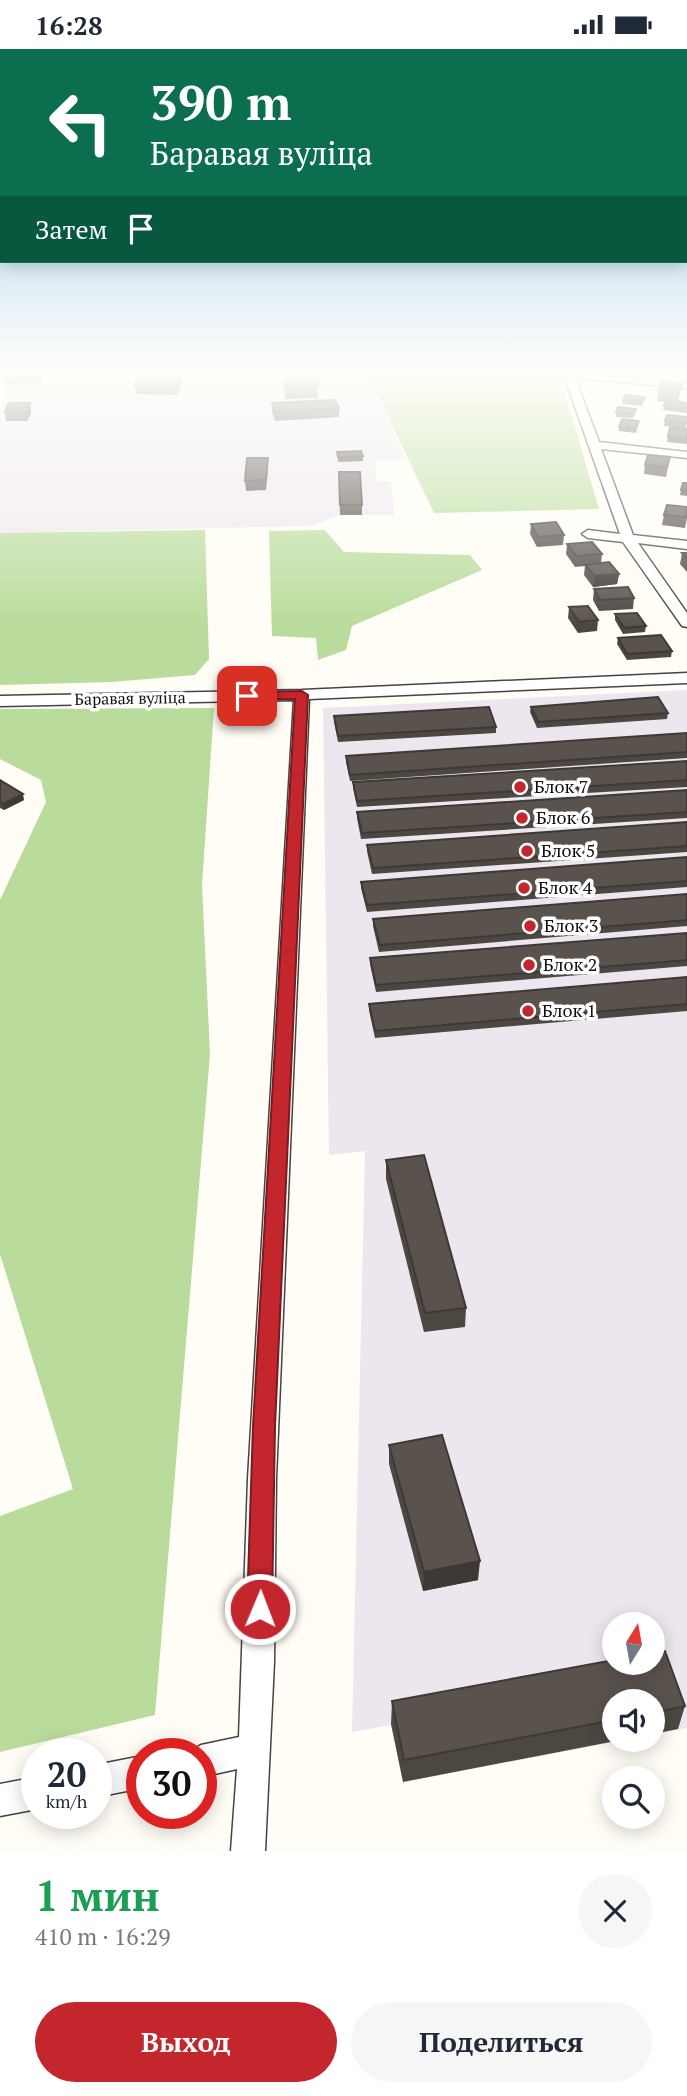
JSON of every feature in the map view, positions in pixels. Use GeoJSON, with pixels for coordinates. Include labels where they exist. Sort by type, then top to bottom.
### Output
{"type":"FeatureCollection","features":[{"type":"Feature","properties":{"kind":"street"},"geometry":{"type":"LineString","coordinates":[[598,457],[628,539],[687,623]]}},
{"type":"Feature","properties":{"kind":"street"},"geometry":{"type":"LineString","coordinates":[[588,534],[687,545]]}},
{"type":"Feature","properties":{"kind":"street","name":"Баравая вуліца"},"geometry":{"type":"LineString","coordinates":[[0,701],[302,695],[687,678]]}},
{"type":"Feature","properties":{"kind":"street"},"geometry":{"type":"LineString","coordinates":[[248,1851],[254,1750],[263,1451],[302,695]]}},
{"type":"Feature","properties":{"kind":"street"},"geometry":{"type":"LineString","coordinates":[[217,1758],[254,1750]]}},
{"type":"Feature","properties":{"kind":"street"},"geometry":{"type":"LineString","coordinates":[[0,1800],[21,1796]]}},
{"type":"Feature","properties":{"kind":"shaded area"},"geometry":{"type":"Polygon","coordinates":[[[0,457],[405,457],[406,460],[375,461],[377,481],[391,481],[394,515],[340,515],[309,526],[0,533],[0,457]]]}},
{"type":"Feature","properties":{"kind":"shaded area"},"geometry":{"type":"Polygon","coordinates":[[[687,690],[687,1728],[665,1732],[665,1689],[602,1689],[602,1745],[403,1782],[391,1725],[352,1732],[365,1151],[329,1155],[323,708],[687,690]]]}},
{"type":"Feature","properties":{"kind":"green space"},"geometry":{"type":"Polygon","coordinates":[[[407,457],[584,457],[599,509],[434,513],[407,457]]]}},
{"type":"Feature","properties":{"kind":"green space"},"geometry":{"type":"Polygon","coordinates":[[[205,530],[209,659],[195,675],[112,682],[0,685],[0,533],[205,530]]]}},
{"type":"Feature","properties":{"kind":"green space"},"geometry":{"type":"Polygon","coordinates":[[[325,530],[344,552],[470,555],[482,570],[352,626],[346,650],[318,660],[316,638],[272,636],[269,531],[325,530]]]}},
{"type":"Feature","properties":{"kind":"green space"},"geometry":{"type":"Polygon","coordinates":[[[214,708],[202,885],[210,1054],[155,1715],[59,1738],[21,1738],[21,1747],[0,1752],[0,1516],[73,1489],[0,1254],[0,900],[46,802],[41,780],[0,759],[0,709],[214,708]]]}},
{"type":"Feature","properties":{"kind":"building"},"geometry":{"type":"Polygon","coordinates":[[[647,457],[670,457],[667,467],[645,465],[647,457]]]}},
{"type":"Feature","properties":{"kind":"building"},"geometry":{"type":"Polygon","coordinates":[[[247,458],[268,458],[266,480],[245,481],[247,458]]]}},
{"type":"Feature","properties":{"kind":"building"},"geometry":{"type":"Polygon","coordinates":[[[339,472],[360,472],[362,505],[340,505],[339,472]]]}},
{"type":"Feature","properties":{"kind":"building"},"geometry":{"type":"Polygon","coordinates":[[[683,483],[687,483],[687,491],[681,490],[683,483]]]}},
{"type":"Feature","properties":{"kind":"building"},"geometry":{"type":"Polygon","coordinates":[[[667,505],[687,507],[686,517],[664,515],[667,505]]]}},
{"type":"Feature","properties":{"kind":"building"},"geometry":{"type":"Polygon","coordinates":[[[556,522],[564,535],[538,537],[531,524],[556,522]]]}},
{"type":"Feature","properties":{"kind":"building"},"geometry":{"type":"Polygon","coordinates":[[[592,542],[602,554],[576,556],[567,544],[592,542]]]}},
{"type":"Feature","properties":{"kind":"building"},"geometry":{"type":"Polygon","coordinates":[[[609,562],[619,574],[595,576],[585,565],[609,562]]]}},
{"type":"Feature","properties":{"kind":"building"},"geometry":{"type":"Polygon","coordinates":[[[628,587],[634,598],[600,600],[594,589],[628,587]]]}},
{"type":"Feature","properties":{"kind":"building"},"geometry":{"type":"Polygon","coordinates":[[[588,606],[598,620],[579,622],[569,607],[588,606]]]}},
{"type":"Feature","properties":{"kind":"building"},"geometry":{"type":"Polygon","coordinates":[[[637,613],[646,626],[624,628],[615,614],[637,613]]]}},
{"type":"Feature","properties":{"kind":"building"},"geometry":{"type":"Polygon","coordinates":[[[661,635],[672,651],[627,654],[618,638],[661,635]]]}},
{"type":"Feature","properties":{"kind":"building"},"geometry":{"type":"Polygon","coordinates":[[[658,697],[668,713],[538,722],[531,707],[658,697]]]}},
{"type":"Feature","properties":{"kind":"building"},"geometry":{"type":"Polygon","coordinates":[[[489,707],[496,727],[338,736],[334,716],[489,707]]]}},
{"type":"Feature","properties":{"kind":"building"},"geometry":{"type":"Polygon","coordinates":[[[687,733],[687,752],[350,775],[346,756],[687,733]]]}},
{"type":"Feature","properties":{"kind":"building","name":"Блок 7"},"geometry":{"type":"Polygon","coordinates":[[[687,761],[687,780],[357,801],[353,782],[687,761]]]}},
{"type":"Feature","properties":{"kind":"building"},"geometry":{"type":"Polygon","coordinates":[[[0,780],[23,794],[3,804],[0,802],[0,780]]]}},
{"type":"Feature","properties":{"kind":"building","name":"Блок 6"},"geometry":{"type":"Polygon","coordinates":[[[687,790],[687,812],[362,833],[357,812],[687,790]]]}},
{"type":"Feature","properties":{"kind":"building","name":"Блок 5"},"geometry":{"type":"Polygon","coordinates":[[[687,822],[687,846],[373,868],[367,845],[687,822]]]}},
{"type":"Feature","properties":{"kind":"building","name":"Блок 4"},"geometry":{"type":"Polygon","coordinates":[[[687,857],[687,881],[367,905],[361,882],[687,857]]]}},
{"type":"Feature","properties":{"kind":"building","name":"Блок 3"},"geometry":{"type":"Polygon","coordinates":[[[687,894],[687,920],[380,945],[373,919],[687,894]]]}},
{"type":"Feature","properties":{"kind":"building","name":"Блок 2"},"geometry":{"type":"Polygon","coordinates":[[[687,933],[687,960],[376,985],[370,958],[687,933]]]}},
{"type":"Feature","properties":{"kind":"building","name":"Блок 1"},"geometry":{"type":"Polygon","coordinates":[[[687,977],[687,1004],[375,1031],[369,1004],[687,977]]]}},
{"type":"Feature","properties":{"kind":"building"},"geometry":{"type":"Polygon","coordinates":[[[424,1155],[466,1308],[425,1313],[386,1160],[424,1155]]]}},
{"type":"Feature","properties":{"kind":"building"},"geometry":{"type":"Polygon","coordinates":[[[442,1435],[480,1561],[424,1572],[389,1445],[442,1435]]]}},
{"type":"Feature","properties":{"kind":"building"},"geometry":{"type":"Polygon","coordinates":[[[665,1651],[685,1706],[665,1710],[665,1689],[602,1689],[602,1722],[404,1760],[392,1701],[602,1662],[602,1675],[665,1675],[665,1651]]]}},
{"type":"Feature","properties":{"kind":"place","name":"Блок 7"},"geometry":{"type":"Point","coordinates":[520,787]}},
{"type":"Feature","properties":{"kind":"place","name":"Блок 6"},"geometry":{"type":"Point","coordinates":[522,818]}},
{"type":"Feature","properties":{"kind":"place","name":"Блок 5"},"geometry":{"type":"Point","coordinates":[527,851]}},
{"type":"Feature","properties":{"kind":"place","name":"Блок 4"},"geometry":{"type":"Point","coordinates":[524,888]}},
{"type":"Feature","properties":{"kind":"place","name":"Блок 3"},"geometry":{"type":"Point","coordinates":[530,926]}},
{"type":"Feature","properties":{"kind":"place","name":"Блок 2"},"geometry":{"type":"Point","coordinates":[529,965]}},
{"type":"Feature","properties":{"kind":"place","name":"Блок 1"},"geometry":{"type":"Point","coordinates":[528,1011]}},
{"type":"Feature","properties":{"kind":"route"},"geometry":{"type":"LineString","coordinates":[[247,696],[302,695],[264,1426],[260,1609]]}}]}
